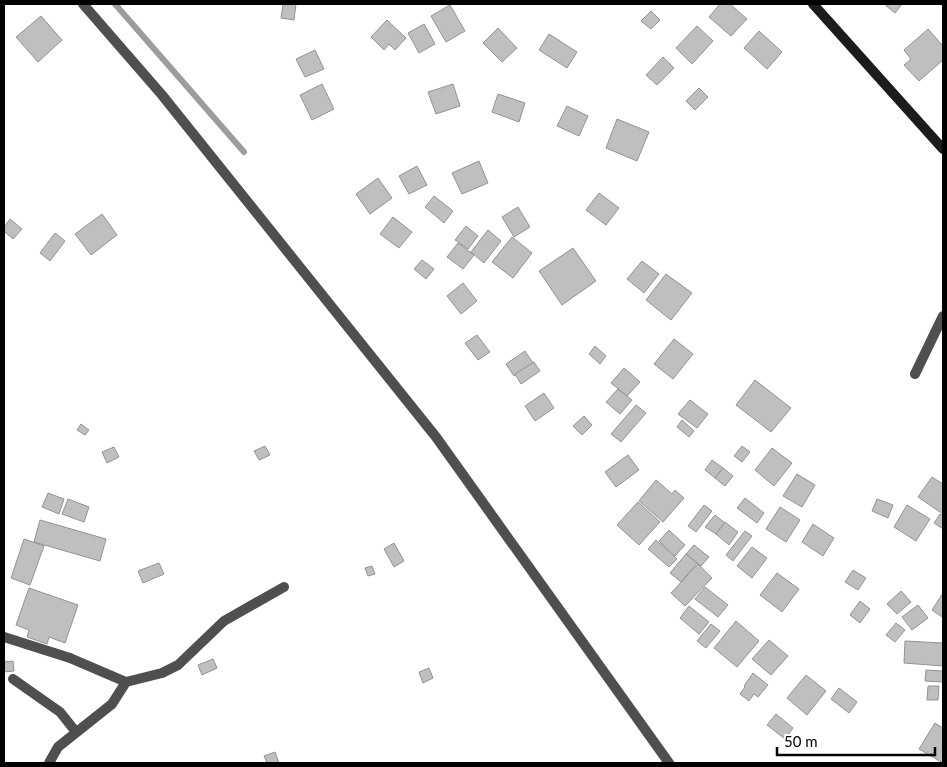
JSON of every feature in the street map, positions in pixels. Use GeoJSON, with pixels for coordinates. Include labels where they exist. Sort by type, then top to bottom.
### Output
{"type":"FeatureCollection","features":[{"type":"Feature","properties":{"kind":"main road"},"geometry":{"type":"LineString","coordinates":[[813,4],[943,149]]}},
{"type":"Feature","properties":{"kind":"street"},"geometry":{"type":"LineString","coordinates":[[83,4],[162,96],[436,437],[669,763]]}},
{"type":"Feature","properties":{"kind":"street"},"geometry":{"type":"LineString","coordinates":[[915,374],[943,316]]}},
{"type":"Feature","properties":{"kind":"street"},"geometry":{"type":"LineString","coordinates":[[4,637],[70,658],[126,682],[162,674],[178,665],[224,620],[284,588]]}},
{"type":"Feature","properties":{"kind":"street"},"geometry":{"type":"LineString","coordinates":[[12,679],[60,712],[76,732]]}},
{"type":"Feature","properties":{"kind":"street"},"geometry":{"type":"LineString","coordinates":[[49,763],[58,747],[112,704],[126,682]]}},
{"type":"Feature","properties":{"kind":"building"},"geometry":{"type":"Polygon","coordinates":[[[283,4],[296,4],[294,20],[281,18],[283,4]]]}},
{"type":"Feature","properties":{"kind":"building"},"geometry":{"type":"Polygon","coordinates":[[[720,4],[730,4],[747,19],[731,36],[709,17],[720,4]]]}},
{"type":"Feature","properties":{"kind":"building"},"geometry":{"type":"Polygon","coordinates":[[[884,4],[902,4],[895,13],[884,4]]]}},
{"type":"Feature","properties":{"kind":"building"},"geometry":{"type":"Polygon","coordinates":[[[450,5],[465,31],[446,42],[431,16],[450,5]]]}},
{"type":"Feature","properties":{"kind":"building"},"geometry":{"type":"Polygon","coordinates":[[[651,11],[660,20],[651,29],[641,21],[651,11]]]}},
{"type":"Feature","properties":{"kind":"building"},"geometry":{"type":"Polygon","coordinates":[[[41,16],[62,40],[38,62],[16,37],[41,16]]]}},
{"type":"Feature","properties":{"kind":"building"},"geometry":{"type":"Polygon","coordinates":[[[387,20],[406,38],[395,50],[389,44],[384,50],[371,37],[387,20]]]}},
{"type":"Feature","properties":{"kind":"building"},"geometry":{"type":"Polygon","coordinates":[[[424,24],[435,44],[419,53],[408,33],[424,24]]]}},
{"type":"Feature","properties":{"kind":"building"},"geometry":{"type":"Polygon","coordinates":[[[697,26],[713,41],[692,64],[676,48],[697,26]]]}},
{"type":"Feature","properties":{"kind":"building"},"geometry":{"type":"Polygon","coordinates":[[[498,28],[517,48],[502,62],[483,43],[498,28]]]}},
{"type":"Feature","properties":{"kind":"building"},"geometry":{"type":"Polygon","coordinates":[[[928,29],[943,46],[943,60],[919,81],[904,65],[911,59],[904,50],[928,29]]]}},
{"type":"Feature","properties":{"kind":"building"},"geometry":{"type":"Polygon","coordinates":[[[759,31],[782,52],[767,69],[744,48],[759,31]]]}},
{"type":"Feature","properties":{"kind":"building"},"geometry":{"type":"Polygon","coordinates":[[[549,34],[577,52],[567,68],[539,50],[549,34]]]}},
{"type":"Feature","properties":{"kind":"building"},"geometry":{"type":"Polygon","coordinates":[[[315,50],[324,69],[305,77],[296,59],[315,50]]]}},
{"type":"Feature","properties":{"kind":"building"},"geometry":{"type":"Polygon","coordinates":[[[663,57],[674,68],[657,85],[646,75],[663,57]]]}},
{"type":"Feature","properties":{"kind":"building"},"geometry":{"type":"Polygon","coordinates":[[[322,84],[334,109],[312,120],[300,95],[322,84]]]}},
{"type":"Feature","properties":{"kind":"building"},"geometry":{"type":"Polygon","coordinates":[[[453,84],[460,106],[436,114],[428,92],[453,84]]]}},
{"type":"Feature","properties":{"kind":"building"},"geometry":{"type":"Polygon","coordinates":[[[699,88],[708,97],[695,110],[686,101],[699,88]]]}},
{"type":"Feature","properties":{"kind":"building"},"geometry":{"type":"Polygon","coordinates":[[[498,94],[525,103],[519,122],[492,112],[498,94]]]}},
{"type":"Feature","properties":{"kind":"building"},"geometry":{"type":"Polygon","coordinates":[[[567,106],[588,116],[579,136],[557,126],[567,106]]]}},
{"type":"Feature","properties":{"kind":"building"},"geometry":{"type":"Polygon","coordinates":[[[617,119],[649,132],[637,161],[606,148],[617,119]]]}},
{"type":"Feature","properties":{"kind":"building"},"geometry":{"type":"Polygon","coordinates":[[[479,161],[488,183],[462,194],[452,173],[479,161]]]}},
{"type":"Feature","properties":{"kind":"building"},"geometry":{"type":"Polygon","coordinates":[[[417,166],[427,185],[409,194],[399,176],[417,166]]]}},
{"type":"Feature","properties":{"kind":"building"},"geometry":{"type":"Polygon","coordinates":[[[378,178],[392,198],[370,214],[356,194],[378,178]]]}},
{"type":"Feature","properties":{"kind":"building"},"geometry":{"type":"Polygon","coordinates":[[[599,193],[619,208],[606,225],[586,210],[599,193]]]}},
{"type":"Feature","properties":{"kind":"building"},"geometry":{"type":"Polygon","coordinates":[[[434,196],[453,211],[444,223],[425,207],[434,196]]]}},
{"type":"Feature","properties":{"kind":"building"},"geometry":{"type":"Polygon","coordinates":[[[518,207],[530,227],[514,237],[502,217],[518,207]]]}},
{"type":"Feature","properties":{"kind":"building"},"geometry":{"type":"Polygon","coordinates":[[[102,214],[117,235],[91,255],[75,234],[102,214]]]}},
{"type":"Feature","properties":{"kind":"building"},"geometry":{"type":"Polygon","coordinates":[[[393,217],[412,232],[399,248],[380,234],[393,217]]]}},
{"type":"Feature","properties":{"kind":"building"},"geometry":{"type":"Polygon","coordinates":[[[10,219],[22,229],[13,239],[4,231],[4,227],[10,219]]]}},
{"type":"Feature","properties":{"kind":"building"},"geometry":{"type":"Polygon","coordinates":[[[466,226],[478,236],[468,249],[455,240],[466,226]]]}},
{"type":"Feature","properties":{"kind":"building"},"geometry":{"type":"Polygon","coordinates":[[[488,230],[501,241],[484,263],[471,252],[488,230]]]}},
{"type":"Feature","properties":{"kind":"building"},"geometry":{"type":"Polygon","coordinates":[[[55,233],[65,241],[50,261],[40,253],[55,233]]]}},
{"type":"Feature","properties":{"kind":"building"},"geometry":{"type":"Polygon","coordinates":[[[512,237],[532,253],[513,278],[492,262],[512,237]]]}},
{"type":"Feature","properties":{"kind":"building"},"geometry":{"type":"Polygon","coordinates":[[[458,243],[474,255],[463,269],[447,257],[458,243]]]}},
{"type":"Feature","properties":{"kind":"building"},"geometry":{"type":"Polygon","coordinates":[[[573,248],[596,281],[562,305],[539,271],[573,248]]]}},
{"type":"Feature","properties":{"kind":"building"},"geometry":{"type":"Polygon","coordinates":[[[422,260],[434,269],[426,279],[414,269],[422,260]]]}},
{"type":"Feature","properties":{"kind":"building"},"geometry":{"type":"Polygon","coordinates":[[[642,261],[659,274],[644,293],[627,279],[642,261]]]}},
{"type":"Feature","properties":{"kind":"building"},"geometry":{"type":"Polygon","coordinates":[[[666,274],[692,293],[671,320],[646,300],[666,274]]]}},
{"type":"Feature","properties":{"kind":"building"},"geometry":{"type":"Polygon","coordinates":[[[463,283],[477,301],[461,314],[447,296],[463,283]]]}},
{"type":"Feature","properties":{"kind":"building"},"geometry":{"type":"Polygon","coordinates":[[[477,335],[490,352],[478,360],[465,343],[477,335]]]}},
{"type":"Feature","properties":{"kind":"building"},"geometry":{"type":"Polygon","coordinates":[[[674,339],[693,354],[673,379],[654,364],[674,339]]]}},
{"type":"Feature","properties":{"kind":"building"},"geometry":{"type":"Polygon","coordinates":[[[595,346],[606,356],[600,364],[589,354],[595,346]]]}},
{"type":"Feature","properties":{"kind":"building"},"geometry":{"type":"Polygon","coordinates":[[[525,351],[533,363],[514,376],[506,364],[525,351]]]}},
{"type":"Feature","properties":{"kind":"building"},"geometry":{"type":"Polygon","coordinates":[[[534,362],[540,371],[521,384],[515,374],[534,362]]]}},
{"type":"Feature","properties":{"kind":"building"},"geometry":{"type":"Polygon","coordinates":[[[624,368],[640,382],[627,396],[611,383],[624,368]]]}},
{"type":"Feature","properties":{"kind":"building"},"geometry":{"type":"Polygon","coordinates":[[[755,380],[791,408],[771,432],[736,405],[755,380]]]}},
{"type":"Feature","properties":{"kind":"building"},"geometry":{"type":"Polygon","coordinates":[[[618,389],[632,400],[620,414],[606,402],[618,389]]]}},
{"type":"Feature","properties":{"kind":"building"},"geometry":{"type":"Polygon","coordinates":[[[544,393],[554,408],[535,421],[525,406],[544,393]]]}},
{"type":"Feature","properties":{"kind":"building"},"geometry":{"type":"Polygon","coordinates":[[[690,400],[708,414],[697,428],[678,414],[690,400]]]}},
{"type":"Feature","properties":{"kind":"building"},"geometry":{"type":"Polygon","coordinates":[[[636,405],[646,413],[621,442],[611,434],[636,405]]]}},
{"type":"Feature","properties":{"kind":"building"},"geometry":{"type":"Polygon","coordinates":[[[584,416],[592,425],[582,435],[573,426],[584,416]]]}},
{"type":"Feature","properties":{"kind":"building"},"geometry":{"type":"Polygon","coordinates":[[[682,420],[694,431],[689,437],[677,427],[682,420]]]}},
{"type":"Feature","properties":{"kind":"building"},"geometry":{"type":"Polygon","coordinates":[[[81,424],[89,430],[85,435],[77,430],[81,424]]]}},
{"type":"Feature","properties":{"kind":"building"},"geometry":{"type":"Polygon","coordinates":[[[265,446],[270,455],[259,460],[254,451],[265,446]]]}},
{"type":"Feature","properties":{"kind":"building"},"geometry":{"type":"Polygon","coordinates":[[[742,446],[750,452],[742,462],[734,456],[742,446]]]}},
{"type":"Feature","properties":{"kind":"building"},"geometry":{"type":"Polygon","coordinates":[[[114,447],[119,457],[107,463],[102,452],[114,447]]]}},
{"type":"Feature","properties":{"kind":"building"},"geometry":{"type":"Polygon","coordinates":[[[772,448],[792,463],[774,486],[755,470],[772,448]]]}},
{"type":"Feature","properties":{"kind":"building"},"geometry":{"type":"Polygon","coordinates":[[[628,455],[639,470],[616,487],[605,472],[628,455]]]}},
{"type":"Feature","properties":{"kind":"building"},"geometry":{"type":"Polygon","coordinates":[[[712,460],[723,468],[715,478],[705,470],[712,460]]]}},
{"type":"Feature","properties":{"kind":"building"},"geometry":{"type":"Polygon","coordinates":[[[723,468],[733,476],[725,486],[715,478],[723,468]]]}},
{"type":"Feature","properties":{"kind":"building"},"geometry":{"type":"Polygon","coordinates":[[[797,474],[815,485],[802,507],[783,496],[797,474]]]}},
{"type":"Feature","properties":{"kind":"building"},"geometry":{"type":"Polygon","coordinates":[[[932,477],[943,484],[943,514],[918,497],[932,477]]]}},
{"type":"Feature","properties":{"kind":"building"},"geometry":{"type":"Polygon","coordinates":[[[656,480],[672,494],[675,490],[684,498],[663,522],[639,501],[656,480]]]}},
{"type":"Feature","properties":{"kind":"building"},"geometry":{"type":"Polygon","coordinates":[[[48,493],[64,499],[59,514],[42,507],[48,493]]]}},
{"type":"Feature","properties":{"kind":"building"},"geometry":{"type":"Polygon","coordinates":[[[745,498],[764,513],[757,523],[737,508],[745,498]]]}},
{"type":"Feature","properties":{"kind":"building"},"geometry":{"type":"Polygon","coordinates":[[[68,499],[89,507],[84,522],[62,514],[68,499]]]}},
{"type":"Feature","properties":{"kind":"building"},"geometry":{"type":"Polygon","coordinates":[[[877,499],[893,505],[888,518],[872,511],[877,499]]]}},
{"type":"Feature","properties":{"kind":"building"},"geometry":{"type":"Polygon","coordinates":[[[638,502],[660,522],[639,545],[617,525],[638,502]]]}},
{"type":"Feature","properties":{"kind":"building"},"geometry":{"type":"Polygon","coordinates":[[[704,505],[712,511],[696,532],[688,526],[704,505]]]}},
{"type":"Feature","properties":{"kind":"building"},"geometry":{"type":"Polygon","coordinates":[[[907,505],[930,519],[916,541],[894,527],[907,505]]]}},
{"type":"Feature","properties":{"kind":"building"},"geometry":{"type":"Polygon","coordinates":[[[780,507],[800,520],[786,542],[766,529],[780,507]]]}},
{"type":"Feature","properties":{"kind":"building"},"geometry":{"type":"Polygon","coordinates":[[[940,514],[943,516],[943,529],[934,523],[940,514]]]}},
{"type":"Feature","properties":{"kind":"building"},"geometry":{"type":"Polygon","coordinates":[[[715,515],[725,523],[716,534],[705,527],[715,515]]]}},
{"type":"Feature","properties":{"kind":"building"},"geometry":{"type":"Polygon","coordinates":[[[40,520],[106,539],[100,561],[34,542],[40,520]]]}},
{"type":"Feature","properties":{"kind":"building"},"geometry":{"type":"Polygon","coordinates":[[[725,522],[738,532],[729,545],[716,534],[725,522]]]}},
{"type":"Feature","properties":{"kind":"building"},"geometry":{"type":"Polygon","coordinates":[[[813,524],[834,538],[823,556],[802,542],[813,524]]]}},
{"type":"Feature","properties":{"kind":"building"},"geometry":{"type":"Polygon","coordinates":[[[669,530],[685,545],[675,556],[659,541],[669,530]]]}},
{"type":"Feature","properties":{"kind":"building"},"geometry":{"type":"Polygon","coordinates":[[[745,531],[752,536],[733,561],[726,555],[745,531]]]}},
{"type":"Feature","properties":{"kind":"building"},"geometry":{"type":"Polygon","coordinates":[[[24,539],[44,546],[30,585],[11,578],[24,539]]]}},
{"type":"Feature","properties":{"kind":"building"},"geometry":{"type":"Polygon","coordinates":[[[656,540],[677,559],[669,567],[648,549],[656,540]]]}},
{"type":"Feature","properties":{"kind":"building"},"geometry":{"type":"Polygon","coordinates":[[[394,543],[404,561],[394,567],[384,549],[394,543]]]}},
{"type":"Feature","properties":{"kind":"building"},"geometry":{"type":"Polygon","coordinates":[[[694,545],[709,557],[701,566],[686,554],[694,545]]]}},
{"type":"Feature","properties":{"kind":"building"},"geometry":{"type":"Polygon","coordinates":[[[752,547],[767,558],[752,578],[737,566],[752,547]]]}},
{"type":"Feature","properties":{"kind":"building"},"geometry":{"type":"Polygon","coordinates":[[[686,554],[697,563],[681,582],[670,573],[686,554]]]}},
{"type":"Feature","properties":{"kind":"building"},"geometry":{"type":"Polygon","coordinates":[[[159,563],[164,574],[143,583],[138,571],[159,563]]]}},
{"type":"Feature","properties":{"kind":"building"},"geometry":{"type":"Polygon","coordinates":[[[698,564],[712,578],[685,606],[671,593],[698,564]]]}},
{"type":"Feature","properties":{"kind":"building"},"geometry":{"type":"Polygon","coordinates":[[[372,566],[375,574],[368,576],[365,568],[372,566]]]}},
{"type":"Feature","properties":{"kind":"building"},"geometry":{"type":"Polygon","coordinates":[[[853,570],[866,578],[858,590],[845,582],[853,570]]]}},
{"type":"Feature","properties":{"kind":"building"},"geometry":{"type":"Polygon","coordinates":[[[777,573],[799,589],[782,612],[760,595],[777,573]]]}},
{"type":"Feature","properties":{"kind":"building"},"geometry":{"type":"Polygon","coordinates":[[[705,587],[728,605],[718,617],[695,599],[705,587]]]}},
{"type":"Feature","properties":{"kind":"building"},"geometry":{"type":"Polygon","coordinates":[[[29,588],[78,605],[65,643],[49,637],[47,644],[27,637],[29,630],[16,625],[29,588]]]}},
{"type":"Feature","properties":{"kind":"building"},"geometry":{"type":"Polygon","coordinates":[[[901,591],[911,602],[897,614],[887,604],[901,591]]]}},
{"type":"Feature","properties":{"kind":"building"},"geometry":{"type":"Polygon","coordinates":[[[943,593],[943,616],[942,617],[932,610],[943,593]]]}},
{"type":"Feature","properties":{"kind":"building"},"geometry":{"type":"Polygon","coordinates":[[[860,601],[870,609],[860,623],[850,615],[860,601]]]}},
{"type":"Feature","properties":{"kind":"building"},"geometry":{"type":"Polygon","coordinates":[[[918,605],[928,618],[912,630],[902,617],[918,605]]]}},
{"type":"Feature","properties":{"kind":"building"},"geometry":{"type":"Polygon","coordinates":[[[689,606],[709,622],[699,634],[680,618],[689,606]]]}},
{"type":"Feature","properties":{"kind":"building"},"geometry":{"type":"Polygon","coordinates":[[[736,621],[759,641],[737,667],[714,648],[736,621]]]}},
{"type":"Feature","properties":{"kind":"building"},"geometry":{"type":"Polygon","coordinates":[[[896,623],[905,630],[895,642],[886,635],[896,623]]]}},
{"type":"Feature","properties":{"kind":"building"},"geometry":{"type":"Polygon","coordinates":[[[711,624],[720,631],[706,648],[697,641],[711,624]]]}},
{"type":"Feature","properties":{"kind":"building"},"geometry":{"type":"Polygon","coordinates":[[[769,640],[788,656],[771,675],[752,659],[769,640]]]}},
{"type":"Feature","properties":{"kind":"building"},"geometry":{"type":"Polygon","coordinates":[[[905,641],[943,643],[943,666],[904,663],[905,641]]]}},
{"type":"Feature","properties":{"kind":"building"},"geometry":{"type":"Polygon","coordinates":[[[213,659],[217,668],[202,675],[198,665],[213,659]]]}},
{"type":"Feature","properties":{"kind":"building"},"geometry":{"type":"Polygon","coordinates":[[[13,661],[14,671],[4,672],[4,662],[13,661]]]}},
{"type":"Feature","properties":{"kind":"building"},"geometry":{"type":"Polygon","coordinates":[[[429,668],[433,678],[423,683],[419,672],[429,668]]]}},
{"type":"Feature","properties":{"kind":"building"},"geometry":{"type":"Polygon","coordinates":[[[926,670],[943,671],[943,682],[925,681],[926,670]]]}},
{"type":"Feature","properties":{"kind":"building"},"geometry":{"type":"Polygon","coordinates":[[[753,673],[768,685],[758,697],[754,694],[749,701],[740,694],[753,673]]]}},
{"type":"Feature","properties":{"kind":"building"},"geometry":{"type":"Polygon","coordinates":[[[806,675],[826,691],[807,715],[787,698],[806,675]]]}},
{"type":"Feature","properties":{"kind":"building"},"geometry":{"type":"Polygon","coordinates":[[[928,686],[939,686],[938,700],[927,700],[928,686]]]}},
{"type":"Feature","properties":{"kind":"building"},"geometry":{"type":"Polygon","coordinates":[[[839,688],[857,702],[849,713],[831,699],[839,688]]]}},
{"type":"Feature","properties":{"kind":"building"},"geometry":{"type":"Polygon","coordinates":[[[776,714],[793,728],[785,739],[767,725],[776,714]]]}},
{"type":"Feature","properties":{"kind":"building"},"geometry":{"type":"Polygon","coordinates":[[[935,723],[943,728],[943,763],[919,749],[935,723]]]}},
{"type":"Feature","properties":{"kind":"building"},"geometry":{"type":"Polygon","coordinates":[[[275,752],[279,763],[267,763],[264,756],[275,752]]]}},
{"type":"Feature","properties":{"kind":"waterway"},"geometry":{"type":"LineString","coordinates":[[115,4],[244,152]]}}]}
